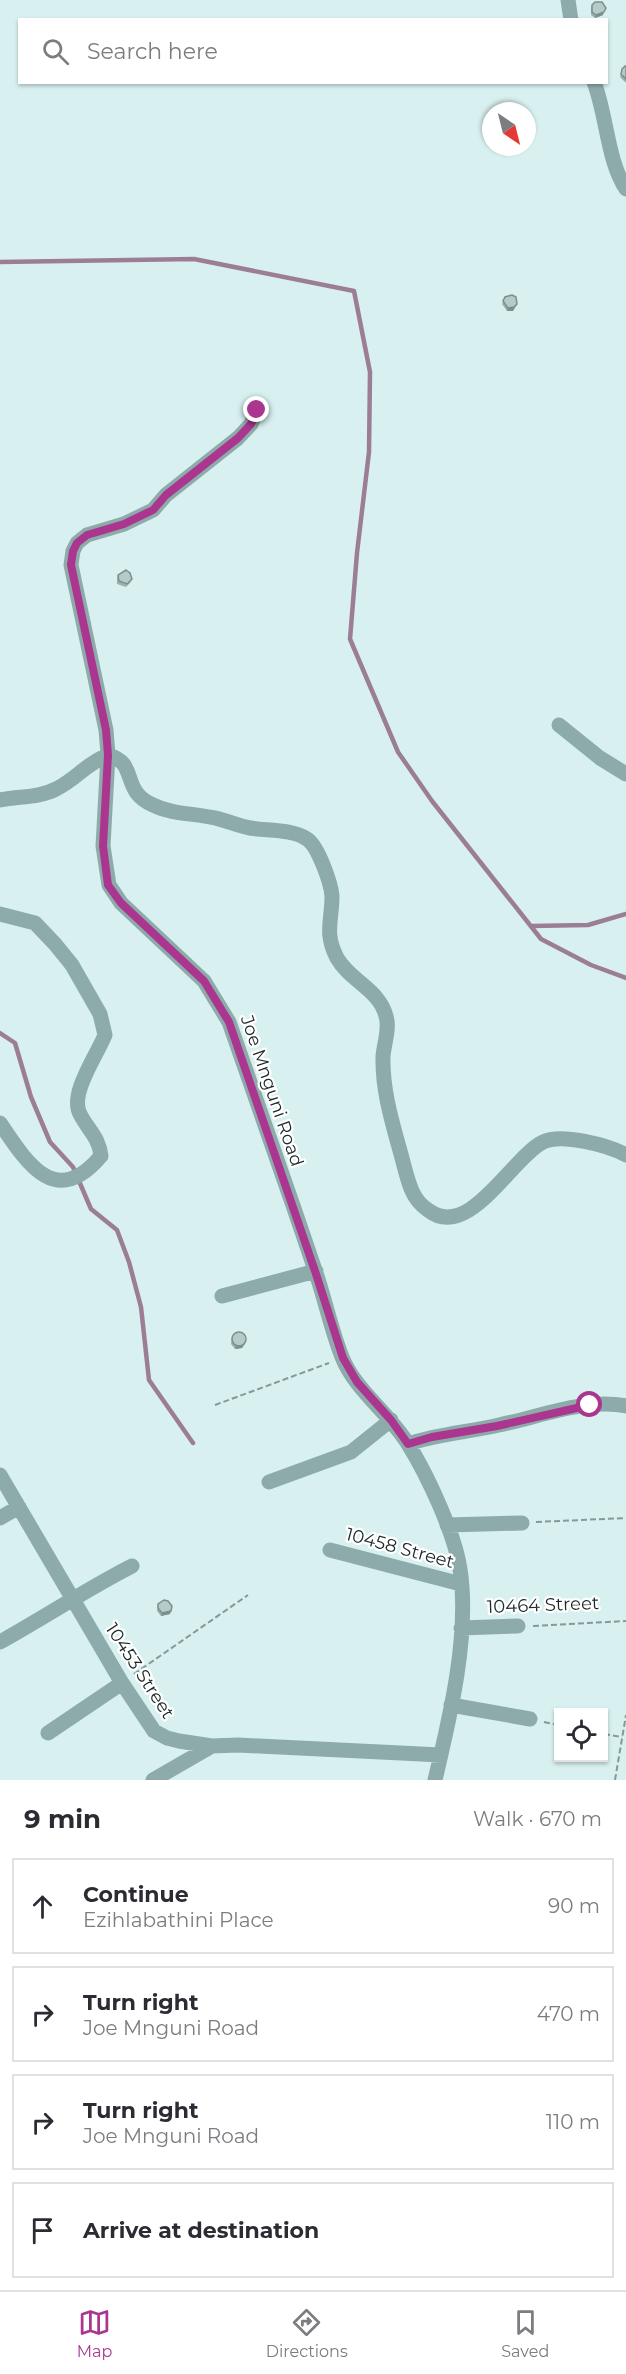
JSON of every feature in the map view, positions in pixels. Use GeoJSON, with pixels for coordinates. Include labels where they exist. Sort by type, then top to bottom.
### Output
{"type":"FeatureCollection","features":[{"type":"Feature","properties":{"kind":"street"},"geometry":{"type":"LineString","coordinates":[[568,0],[571,18]]}},
{"type":"Feature","properties":{"kind":"street"},"geometry":{"type":"LineString","coordinates":[[595,84],[613,161],[626,189]]}},
{"type":"Feature","properties":{"kind":"street","name":"Joe Mnguni Road"},"geometry":{"type":"LineString","coordinates":[[257,410],[251,424],[238,438],[166,495],[153,510],[124,524],[87,535],[77,543],[73,551],[71,565],[101,697],[108,755],[103,846],[108,885],[121,903],[204,981],[222,1008],[229,1022],[343,1358],[357,1382],[391,1420],[408,1444],[447,1526],[457,1553],[461,1584],[461,1628],[451,1706],[435,1780]]}},
{"type":"Feature","properties":{"kind":"street"},"geometry":{"type":"LineString","coordinates":[[559,725],[600,758],[626,774]]}},
{"type":"Feature","properties":{"kind":"street"},"geometry":{"type":"LineString","coordinates":[[0,800],[47,793],[70,780],[92,761],[108,755],[120,759],[126,765],[131,787],[150,804],[164,810],[219,819],[246,828],[294,834],[304,837],[314,845],[331,888],[328,926],[332,946],[338,960],[351,976],[370,989],[387,1017],[383,1057],[386,1101],[413,1193],[429,1211],[441,1216],[456,1216],[466,1211],[491,1192],[534,1147],[558,1137],[573,1139],[626,1155]]}},
{"type":"Feature","properties":{"kind":"street"},"geometry":{"type":"LineString","coordinates":[[0,914],[24,918],[41,928],[72,965],[100,1014],[105,1035],[84,1076],[78,1097],[79,1113],[100,1144],[101,1156],[89,1170],[71,1180],[53,1181],[25,1160],[0,1124]]}},
{"type":"Feature","properties":{"kind":"street"},"geometry":{"type":"LineString","coordinates":[[222,1296],[315,1271]]}},
{"type":"Feature","properties":{"kind":"street"},"geometry":{"type":"LineString","coordinates":[[408,1444],[432,1437],[497,1426],[590,1405],[626,1406]]}},
{"type":"Feature","properties":{"kind":"street"},"geometry":{"type":"LineString","coordinates":[[268,1482],[351,1452],[391,1420]]}},
{"type":"Feature","properties":{"kind":"street","name":"10453 Street"},"geometry":{"type":"LineString","coordinates":[[0,1475],[122,1683],[147,1723],[159,1736],[212,1746],[238,1745],[441,1755]]}},
{"type":"Feature","properties":{"kind":"street"},"geometry":{"type":"LineString","coordinates":[[0,1518],[19,1507]]}},
{"type":"Feature","properties":{"kind":"street"},"geometry":{"type":"LineString","coordinates":[[447,1526],[522,1523]]}},
{"type":"Feature","properties":{"kind":"street","name":"10458 Street"},"geometry":{"type":"LineString","coordinates":[[330,1550],[461,1584]]}},
{"type":"Feature","properties":{"kind":"street"},"geometry":{"type":"LineString","coordinates":[[0,1642],[132,1566]]}},
{"type":"Feature","properties":{"kind":"street","name":"10464 Street"},"geometry":{"type":"LineString","coordinates":[[461,1628],[518,1626]]}},
{"type":"Feature","properties":{"kind":"street"},"geometry":{"type":"LineString","coordinates":[[48,1733],[122,1683]]}},
{"type":"Feature","properties":{"kind":"street"},"geometry":{"type":"LineString","coordinates":[[451,1706],[530,1719]]}},
{"type":"Feature","properties":{"kind":"street"},"geometry":{"type":"LineString","coordinates":[[153,1780],[212,1746]]}},
{"type":"Feature","properties":{"kind":"path"},"geometry":{"type":"LineString","coordinates":[[215,1405],[343,1358]]}},
{"type":"Feature","properties":{"kind":"path"},"geometry":{"type":"LineString","coordinates":[[522,1523],[626,1518]]}},
{"type":"Feature","properties":{"kind":"path"},"geometry":{"type":"LineString","coordinates":[[122,1683],[248,1595]]}},
{"type":"Feature","properties":{"kind":"path","name":"10464 Street"},"geometry":{"type":"LineString","coordinates":[[518,1626],[626,1621]]}},
{"type":"Feature","properties":{"kind":"path"},"geometry":{"type":"LineString","coordinates":[[615,1780],[626,1715]]}},
{"type":"Feature","properties":{"kind":"path"},"geometry":{"type":"LineString","coordinates":[[608,1735],[622,1737]]}},
{"type":"Feature","properties":{"kind":"building"},"geometry":{"type":"Polygon","coordinates":[[[595,2],[602,2],[606,8],[604,12],[596,15],[592,12],[592,5],[595,2]]]}},
{"type":"Feature","properties":{"kind":"building"},"geometry":{"type":"Polygon","coordinates":[[[626,66],[626,79],[621,74],[626,66]]]}},
{"type":"Feature","properties":{"kind":"building"},"geometry":{"type":"Polygon","coordinates":[[[512,295],[516,297],[517,304],[508,308],[503,301],[505,297],[512,295]]]}},
{"type":"Feature","properties":{"kind":"building"},"geometry":{"type":"Polygon","coordinates":[[[126,570],[132,579],[127,584],[119,581],[118,575],[126,570]]]}},
{"type":"Feature","properties":{"kind":"building"},"geometry":{"type":"Polygon","coordinates":[[[239,1332],[244,1334],[246,1339],[244,1344],[239,1346],[234,1344],[232,1339],[234,1334],[239,1332]]]}},
{"type":"Feature","properties":{"kind":"building"},"geometry":{"type":"Polygon","coordinates":[[[164,1600],[172,1606],[171,1611],[162,1613],[158,1604],[164,1600]]]}},
{"type":"Feature","properties":{"kind":"waterway"},"geometry":{"type":"LineString","coordinates":[[0,262],[194,259],[354,291],[370,372],[369,452],[350,639],[398,752],[432,801],[541,939],[591,965],[626,978]]}},
{"type":"Feature","properties":{"kind":"waterway"},"geometry":{"type":"LineString","coordinates":[[531,926],[588,925],[626,914]]}},
{"type":"Feature","properties":{"kind":"waterway"},"geometry":{"type":"LineString","coordinates":[[0,1033],[15,1043],[31,1097],[50,1142],[73,1167],[91,1209],[117,1230],[129,1262],[141,1307],[149,1380],[193,1443]]}},
{"type":"Feature","properties":{"kind":"route"},"geometry":{"type":"LineString","coordinates":[[257,410],[251,424],[238,438],[166,495],[153,510],[124,524],[87,535],[77,543],[73,551],[71,565],[75,589],[101,697],[106,730],[108,755],[103,846],[108,885],[121,903],[204,981],[222,1008],[254,1092],[343,1358],[357,1382],[391,1420],[408,1444],[432,1437],[497,1426],[590,1405]]}}]}
